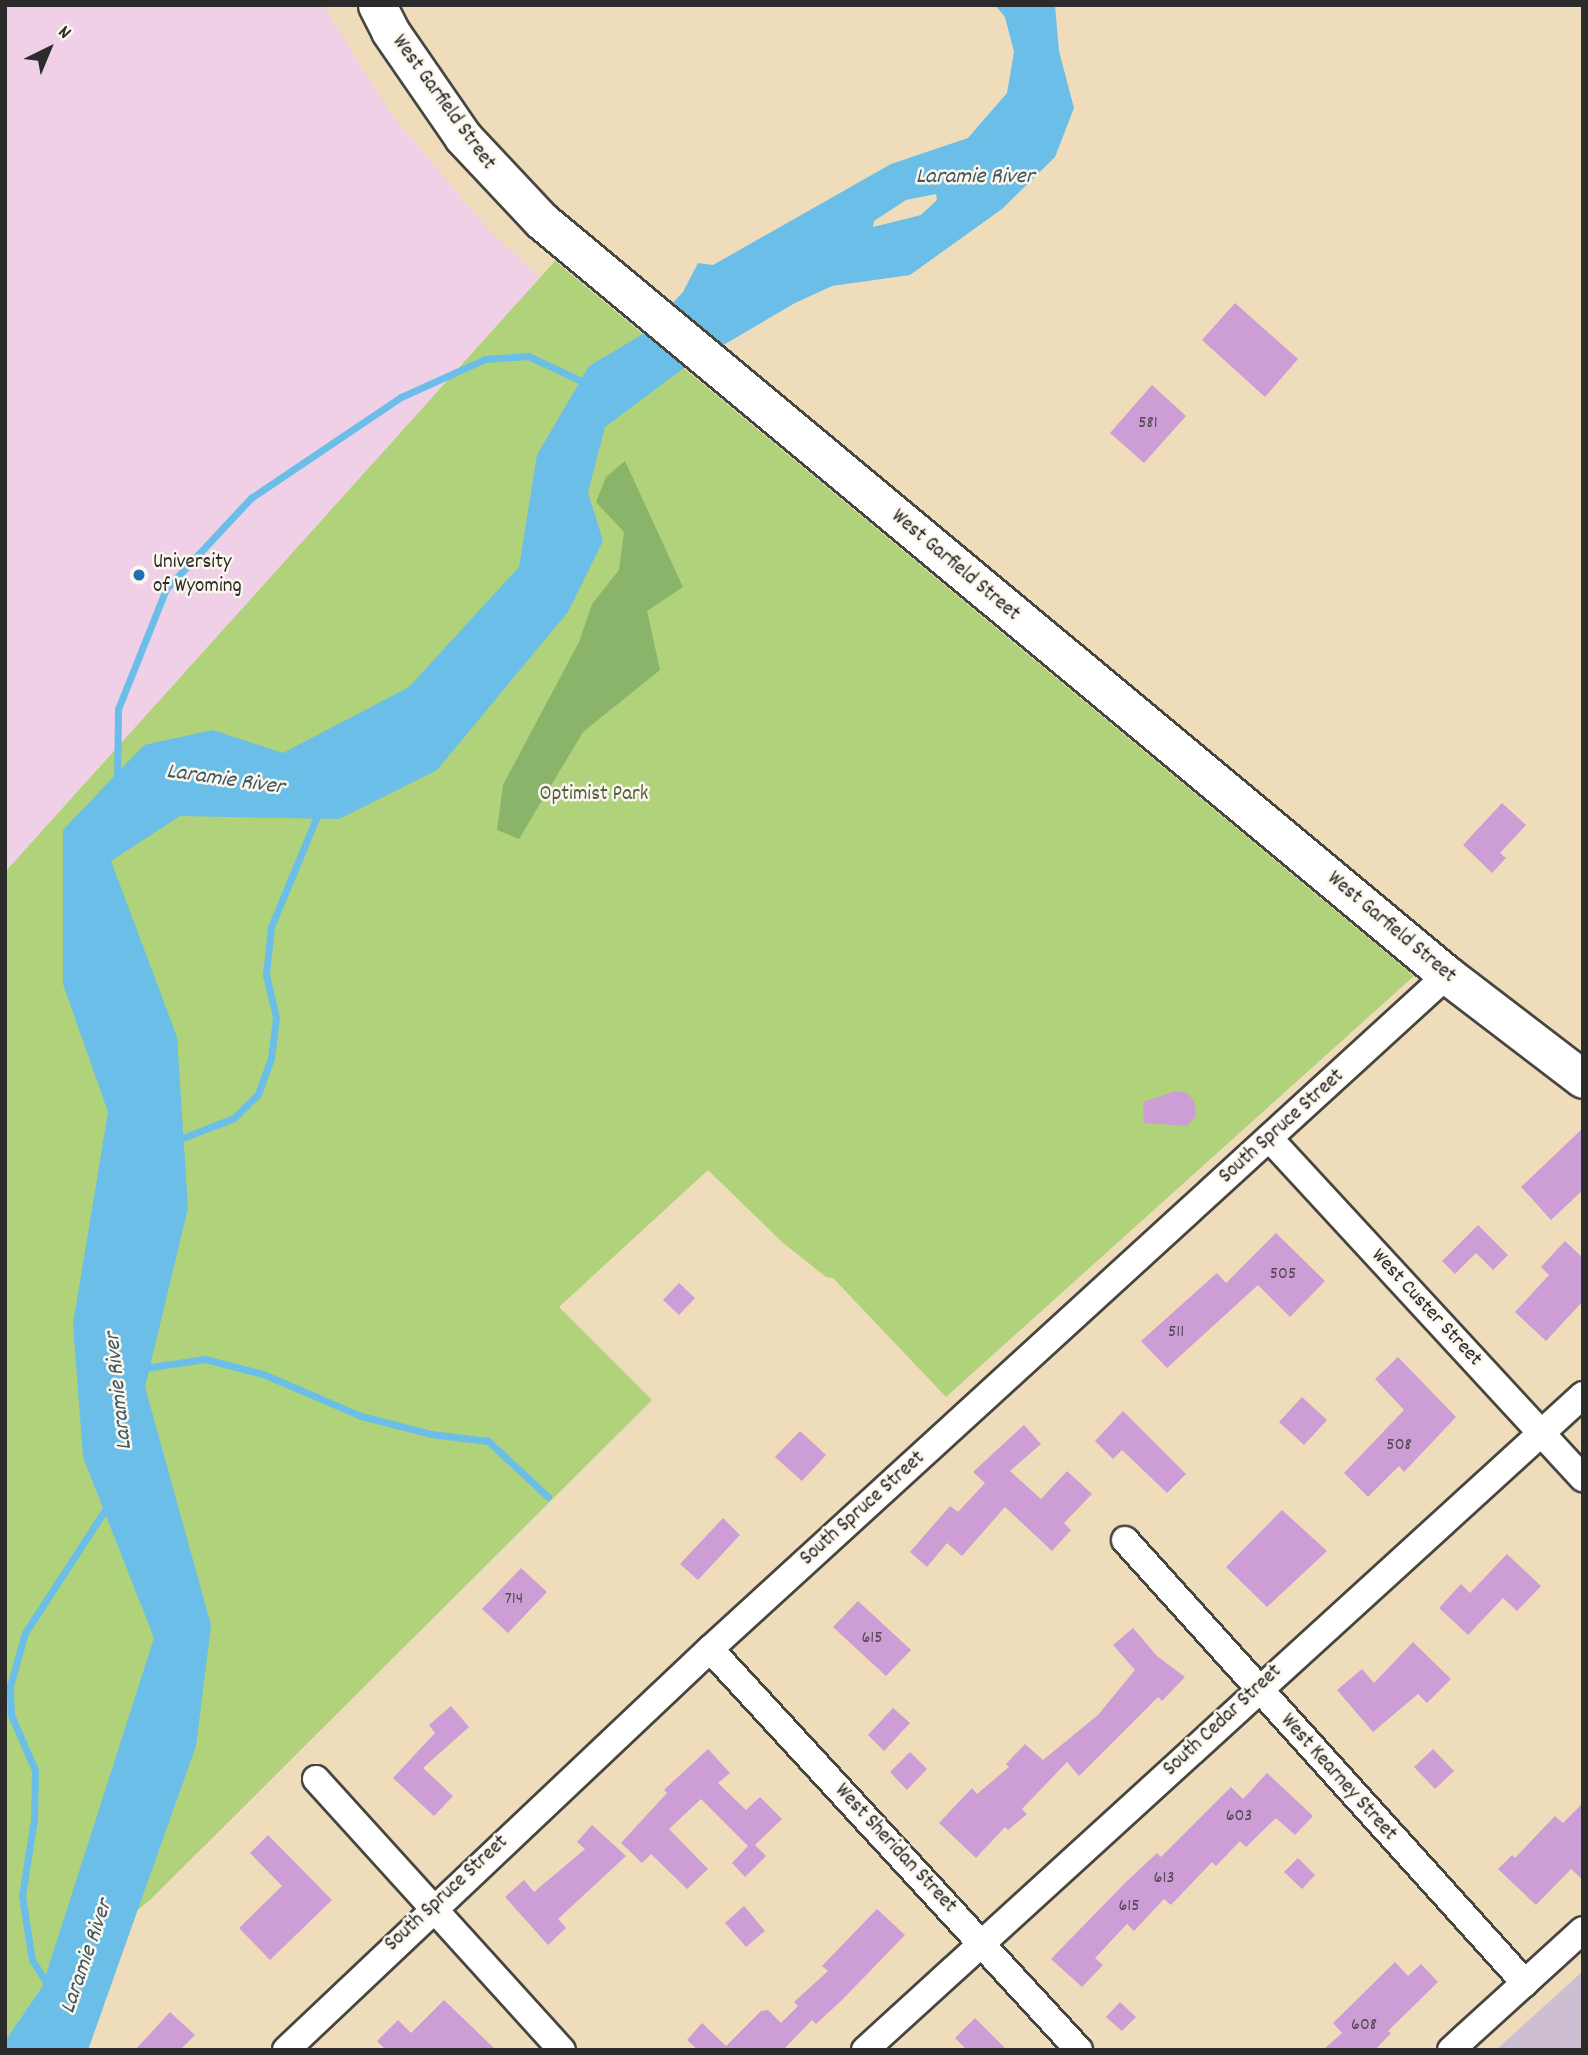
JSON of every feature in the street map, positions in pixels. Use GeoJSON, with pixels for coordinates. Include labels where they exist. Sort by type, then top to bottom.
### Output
{"type":"FeatureCollection","features":[{"type":"Feature","properties":{"kind":"street","name":"West Garfield Street"},"geometry":{"type":"LineString","coordinates":[[377,5],[428,89],[489,167],[542,221],[1447,975],[1583,1079]]}},
{"type":"Feature","properties":{"kind":"street","name":"South Spruce Street"},"geometry":{"type":"LineString","coordinates":[[286,2050],[431,1908],[710,1649],[1447,975]]}},
{"type":"Feature","properties":{"kind":"street","name":"West Custer Street"},"geometry":{"type":"LineString","coordinates":[[1269,1138],[1583,1478]]}},
{"type":"Feature","properties":{"kind":"street","name":"South Cedar Street"},"geometry":{"type":"LineString","coordinates":[[865,2050],[1257,1689],[1583,1395]]}},
{"type":"Feature","properties":{"kind":"street","name":"West Kearney Street"},"geometry":{"type":"LineString","coordinates":[[1125,1540],[1525,1983]]}},
{"type":"Feature","properties":{"kind":"street","name":"West Sheridan Street"},"geometry":{"type":"LineString","coordinates":[[710,1649],[1079,2050]]}},
{"type":"Feature","properties":{"kind":"street"},"geometry":{"type":"LineString","coordinates":[[316,1779],[562,2050]]}},
{"type":"Feature","properties":{"kind":"street"},"geometry":{"type":"LineString","coordinates":[[1451,2050],[1583,1930]]}},
{"type":"Feature","properties":{"kind":"shaded area","name":"University of Wyoming"},"geometry":{"type":"Polygon","coordinates":[[[5,5],[323,5],[391,114],[488,229],[540,278],[5,872],[5,5]]]}},
{"type":"Feature","properties":{"kind":"shaded area"},"geometry":{"type":"Polygon","coordinates":[[[1583,1971],[1583,2050],[1496,2050],[1583,1971]]]}},
{"type":"Feature","properties":{"kind":"green space","name":"Optimist Park"},"geometry":{"type":"Polygon","coordinates":[[[555,261],[1414,976],[946,1397],[833,1278],[826,1277],[782,1242],[708,1170],[559,1307],[652,1400],[150,1900],[64,1969],[52,1957],[42,1987],[5,2041],[5,872],[555,261]]]}},
{"type":"Feature","properties":{"kind":"green space"},"geometry":{"type":"Polygon","coordinates":[[[625,461],[683,587],[647,611],[660,670],[583,732],[519,839],[497,830],[503,785],[579,642],[592,604],[619,570],[624,532],[596,502],[606,477],[625,461]]]}},
{"type":"Feature","properties":{"kind":"water","name":"Laramie River"},"geometry":{"type":"Polygon","coordinates":[[[995,5],[1055,5],[1059,51],[1074,108],[1055,157],[1002,209],[910,275],[832,286],[795,303],[684,368],[605,427],[588,492],[603,541],[568,612],[437,770],[339,819],[180,816],[111,861],[177,1037],[188,1208],[145,1387],[211,1625],[196,1746],[88,2050],[5,2050],[5,2041],[42,1987],[154,1638],[83,1457],[73,1324],[108,1112],[63,984],[63,830],[144,745],[213,730],[283,753],[409,687],[519,567],[537,455],[589,366],[643,334],[683,292],[698,263],[713,265],[891,164],[968,138],[1007,93],[1014,52],[1005,17],[995,5]],[[936,194],[906,200],[874,221],[873,227],[921,215],[937,200],[936,194]]]}},
{"type":"Feature","properties":{"kind":"building"},"geometry":{"type":"Polygon","coordinates":[[[1235,303],[1298,359],[1265,397],[1202,340],[1235,303]]]}},
{"type":"Feature","properties":{"kind":"building"},"geometry":{"type":"Polygon","coordinates":[[[1152,385],[1186,416],[1144,463],[1110,433],[1152,385]]]}},
{"type":"Feature","properties":{"kind":"building"},"geometry":{"type":"Polygon","coordinates":[[[1502,803],[1526,825],[1500,853],[1506,858],[1492,873],[1463,845],[1502,803]]]}},
{"type":"Feature","properties":{"kind":"building"},"geometry":{"type":"Polygon","coordinates":[[[1176,1091],[1187,1093],[1194,1101],[1196,1116],[1187,1126],[1144,1123],[1143,1102],[1176,1091]]]}},
{"type":"Feature","properties":{"kind":"building"},"geometry":{"type":"Polygon","coordinates":[[[1583,1128],[1583,1190],[1551,1220],[1521,1187],[1583,1128]]]}},
{"type":"Feature","properties":{"kind":"building"},"geometry":{"type":"Polygon","coordinates":[[[1478,1225],[1508,1255],[1493,1270],[1476,1253],[1455,1274],[1442,1261],[1478,1225]]]}},
{"type":"Feature","properties":{"kind":"building"},"geometry":{"type":"Polygon","coordinates":[[[1276,1233],[1325,1281],[1290,1317],[1258,1285],[1167,1368],[1141,1341],[1217,1273],[1226,1283],[1276,1233]]]}},
{"type":"Feature","properties":{"kind":"building"},"geometry":{"type":"Polygon","coordinates":[[[1565,1241],[1583,1258],[1583,1301],[1546,1341],[1515,1312],[1549,1275],[1541,1267],[1565,1241]]]}},
{"type":"Feature","properties":{"kind":"building"},"geometry":{"type":"Polygon","coordinates":[[[679,1283],[695,1298],[679,1315],[663,1300],[679,1283]]]}},
{"type":"Feature","properties":{"kind":"building"},"geometry":{"type":"Polygon","coordinates":[[[1398,1357],[1456,1417],[1404,1472],[1399,1466],[1368,1497],[1344,1473],[1404,1410],[1375,1379],[1398,1357]]]}},
{"type":"Feature","properties":{"kind":"building"},"geometry":{"type":"Polygon","coordinates":[[[1302,1397],[1327,1420],[1304,1445],[1279,1422],[1302,1397]]]}},
{"type":"Feature","properties":{"kind":"building"},"geometry":{"type":"Polygon","coordinates":[[[1123,1411],[1186,1474],[1167,1493],[1122,1450],[1113,1459],[1095,1441],[1123,1411]]]}},
{"type":"Feature","properties":{"kind":"building"},"geometry":{"type":"Polygon","coordinates":[[[1024,1425],[1041,1444],[1010,1471],[1041,1499],[1067,1471],[1092,1494],[1064,1523],[1071,1530],[1052,1551],[1005,1507],[962,1556],[947,1543],[927,1567],[910,1552],[950,1506],[958,1512],[985,1483],[973,1472],[1024,1425]]]}},
{"type":"Feature","properties":{"kind":"building"},"geometry":{"type":"Polygon","coordinates":[[[800,1431],[826,1455],[802,1481],[775,1457],[800,1431]]]}},
{"type":"Feature","properties":{"kind":"building"},"geometry":{"type":"Polygon","coordinates":[[[1282,1510],[1327,1551],[1267,1607],[1226,1567],[1282,1510]]]}},
{"type":"Feature","properties":{"kind":"building"},"geometry":{"type":"Polygon","coordinates":[[[723,1518],[740,1535],[698,1580],[680,1564],[723,1518]]]}},
{"type":"Feature","properties":{"kind":"building"},"geometry":{"type":"Polygon","coordinates":[[[1507,1554],[1541,1586],[1517,1611],[1503,1598],[1468,1635],[1439,1608],[1461,1584],[1470,1593],[1507,1554]]]}},
{"type":"Feature","properties":{"kind":"building"},"geometry":{"type":"Polygon","coordinates":[[[521,1568],[547,1592],[508,1633],[482,1609],[521,1568]]]}},
{"type":"Feature","properties":{"kind":"building"},"geometry":{"type":"Polygon","coordinates":[[[858,1601],[911,1650],[886,1676],[833,1627],[858,1601]]]}},
{"type":"Feature","properties":{"kind":"building"},"geometry":{"type":"Polygon","coordinates":[[[1133,1628],[1157,1656],[1185,1677],[1162,1701],[1158,1697],[1079,1776],[1067,1762],[1022,1809],[1027,1814],[1008,1830],[1005,1827],[976,1858],[939,1823],[972,1788],[977,1794],[1009,1767],[1006,1764],[1025,1744],[1043,1760],[1098,1715],[1135,1670],[1113,1645],[1133,1628]]]}},
{"type":"Feature","properties":{"kind":"building"},"geometry":{"type":"Polygon","coordinates":[[[1413,1642],[1451,1679],[1427,1703],[1418,1694],[1373,1732],[1337,1690],[1362,1669],[1374,1683],[1413,1642]]]}},
{"type":"Feature","properties":{"kind":"building"},"geometry":{"type":"Polygon","coordinates":[[[451,1706],[469,1727],[423,1768],[453,1796],[434,1816],[393,1778],[435,1733],[429,1725],[451,1706]]]}},
{"type":"Feature","properties":{"kind":"building"},"geometry":{"type":"Polygon","coordinates":[[[893,1708],[910,1723],[884,1751],[868,1735],[893,1708]]]}},
{"type":"Feature","properties":{"kind":"building"},"geometry":{"type":"Polygon","coordinates":[[[708,1749],[730,1773],[718,1783],[746,1810],[760,1797],[782,1819],[755,1845],[766,1856],[745,1877],[732,1863],[748,1846],[701,1799],[669,1829],[708,1869],[687,1889],[651,1854],[642,1863],[621,1843],[667,1793],[664,1790],[708,1749]]]}},
{"type":"Feature","properties":{"kind":"building"},"geometry":{"type":"Polygon","coordinates":[[[1433,1749],[1454,1771],[1435,1789],[1414,1767],[1433,1749]]]}},
{"type":"Feature","properties":{"kind":"building"},"geometry":{"type":"Polygon","coordinates":[[[910,1752],[927,1769],[907,1790],[890,1772],[910,1752]]]}},
{"type":"Feature","properties":{"kind":"building"},"geometry":{"type":"Polygon","coordinates":[[[1267,1773],[1313,1816],[1295,1835],[1276,1818],[1246,1847],[1240,1841],[1216,1866],[1212,1862],[1171,1905],[1164,1899],[1134,1931],[1127,1924],[1095,1958],[1103,1965],[1082,1987],[1051,1959],[1125,1883],[1157,1853],[1161,1857],[1231,1787],[1243,1799],[1267,1773]]]}},
{"type":"Feature","properties":{"kind":"building"},"geometry":{"type":"Polygon","coordinates":[[[1583,1803],[1583,1880],[1571,1869],[1536,1905],[1498,1869],[1512,1855],[1515,1858],[1555,1816],[1563,1823],[1583,1803]]]}},
{"type":"Feature","properties":{"kind":"building"},"geometry":{"type":"Polygon","coordinates":[[[592,1825],[626,1856],[558,1919],[566,1928],[548,1945],[505,1897],[524,1880],[534,1892],[585,1849],[577,1842],[592,1825]]]}},
{"type":"Feature","properties":{"kind":"building"},"geometry":{"type":"Polygon","coordinates":[[[268,1835],[332,1900],[270,1960],[239,1928],[282,1886],[250,1853],[268,1835]]]}},
{"type":"Feature","properties":{"kind":"building"},"geometry":{"type":"Polygon","coordinates":[[[1298,1858],[1315,1875],[1302,1889],[1284,1872],[1298,1858]]]}},
{"type":"Feature","properties":{"kind":"building"},"geometry":{"type":"Polygon","coordinates":[[[744,1906],[765,1931],[746,1947],[725,1923],[744,1906]]]}},
{"type":"Feature","properties":{"kind":"building"},"geometry":{"type":"Polygon","coordinates":[[[877,1909],[905,1935],[842,2000],[816,2024],[812,2020],[783,2050],[698,2050],[687,2040],[702,2023],[726,2046],[761,2011],[768,2010],[781,2023],[798,2006],[794,2002],[828,1971],[822,1966],[877,1909]]]}},
{"type":"Feature","properties":{"kind":"building"},"geometry":{"type":"Polygon","coordinates":[[[1395,1962],[1408,1976],[1421,1964],[1438,1982],[1388,2031],[1391,2033],[1375,2050],[1323,2050],[1342,2033],[1333,2023],[1395,1962]]]}},
{"type":"Feature","properties":{"kind":"building"},"geometry":{"type":"Polygon","coordinates":[[[444,2000],[496,2050],[386,2050],[377,2041],[398,2020],[411,2033],[444,2000]]]}},
{"type":"Feature","properties":{"kind":"building"},"geometry":{"type":"Polygon","coordinates":[[[1120,2002],[1136,2017],[1122,2031],[1106,2017],[1120,2002]]]}},
{"type":"Feature","properties":{"kind":"building"},"geometry":{"type":"Polygon","coordinates":[[[170,2012],[195,2035],[180,2050],[135,2050],[170,2012]]]}},
{"type":"Feature","properties":{"kind":"building"},"geometry":{"type":"Polygon","coordinates":[[[975,2018],[1007,2050],[967,2050],[955,2038],[975,2018]]]}},
{"type":"Feature","properties":{"kind":"waterway"},"geometry":{"type":"LineString","coordinates":[[117,784],[118,709],[166,589],[251,498],[401,397],[485,359],[528,356],[586,383]]}},
{"type":"Feature","properties":{"kind":"waterway"},"geometry":{"type":"LineString","coordinates":[[175,1141],[234,1118],[258,1094],[271,1059],[276,1017],[266,975],[271,927],[319,811]]}},
{"type":"Feature","properties":{"kind":"waterway"},"geometry":{"type":"LineString","coordinates":[[144,1368],[205,1359],[263,1374],[361,1416],[431,1434],[488,1441],[548,1497]]}},
{"type":"Feature","properties":{"kind":"waterway"},"geometry":{"type":"LineString","coordinates":[[49,1987],[32,1960],[22,1896],[34,1819],[35,1770],[11,1715],[10,1686],[25,1633],[108,1505]]}},
{"type":"Feature","properties":{"kind":"place","name":"University of Wyoming"},"geometry":{"type":"Point","coordinates":[139,575]}}]}
